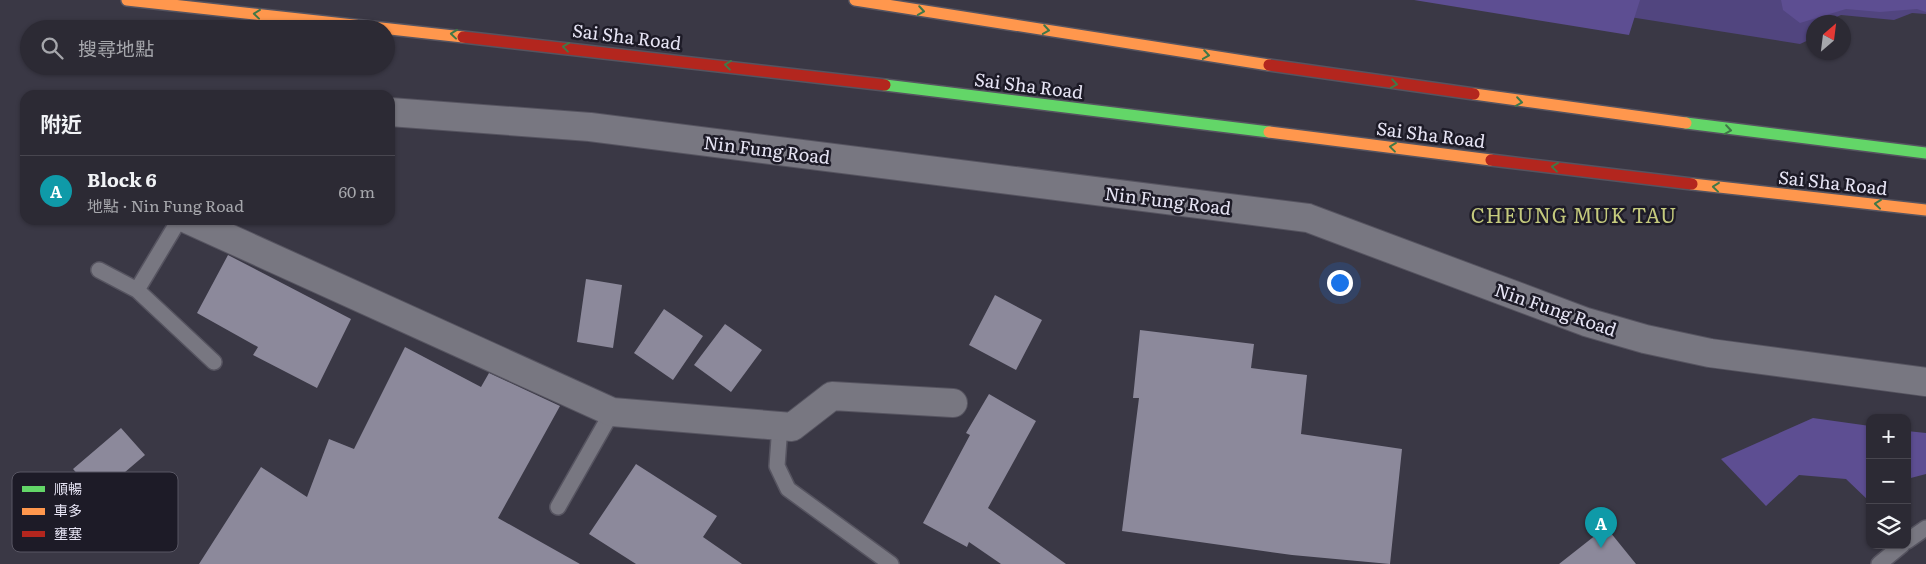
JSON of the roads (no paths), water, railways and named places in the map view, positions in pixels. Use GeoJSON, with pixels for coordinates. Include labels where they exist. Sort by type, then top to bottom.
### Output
{"type":"FeatureCollection","features":[{"type":"Feature","properties":{"kind":"main road","name":"Sai Sha Road"},"geometry":{"type":"LineString","coordinates":[[127,0],[310,20]]}},
{"type":"Feature","properties":{"kind":"main road"},"geometry":{"type":"LineString","coordinates":[[855,0],[1470,96],[1786,138],[1926,153]]}},
{"type":"Feature","properties":{"kind":"main road","name":"Sai Sha Road"},"geometry":{"type":"LineString","coordinates":[[395,29],[776,71],[1652,180],[1926,210]]}},
{"type":"Feature","properties":{"kind":"street","name":"Nin Fung Road"},"geometry":{"type":"LineString","coordinates":[[395,112],[590,127],[1308,218],[1586,322],[1645,339],[1710,353],[1926,382]]}},
{"type":"Feature","properties":{"kind":"street"},"geometry":{"type":"LineString","coordinates":[[200,225],[612,412],[792,427],[832,396],[953,403]]}},
{"type":"Feature","properties":{"kind":"lane"},"geometry":{"type":"LineString","coordinates":[[137,290],[176,225]]}},
{"type":"Feature","properties":{"kind":"lane"},"geometry":{"type":"LineString","coordinates":[[99,270],[137,290],[214,362]]}},
{"type":"Feature","properties":{"kind":"lane"},"geometry":{"type":"LineString","coordinates":[[558,507],[612,412]]}},
{"type":"Feature","properties":{"kind":"lane"},"geometry":{"type":"LineString","coordinates":[[780,425],[777,466],[788,489],[891,564]]}},
{"type":"Feature","properties":{"kind":"lane"},"geometry":{"type":"LineString","coordinates":[[1911,538],[1926,528]]}},
{"type":"Feature","properties":{"kind":"lane"},"geometry":{"type":"LineString","coordinates":[[1879,564],[1897,549]]}},
{"type":"Feature","properties":{"kind":"place","name":"Block 6"},"geometry":{"type":"Point","coordinates":[1601,548]}},
{"type":"Feature","properties":{"kind":"district","name":"CHEUNG MUK TAU"},"geometry":{"type":"Point","coordinates":[1574,214]}}]}
